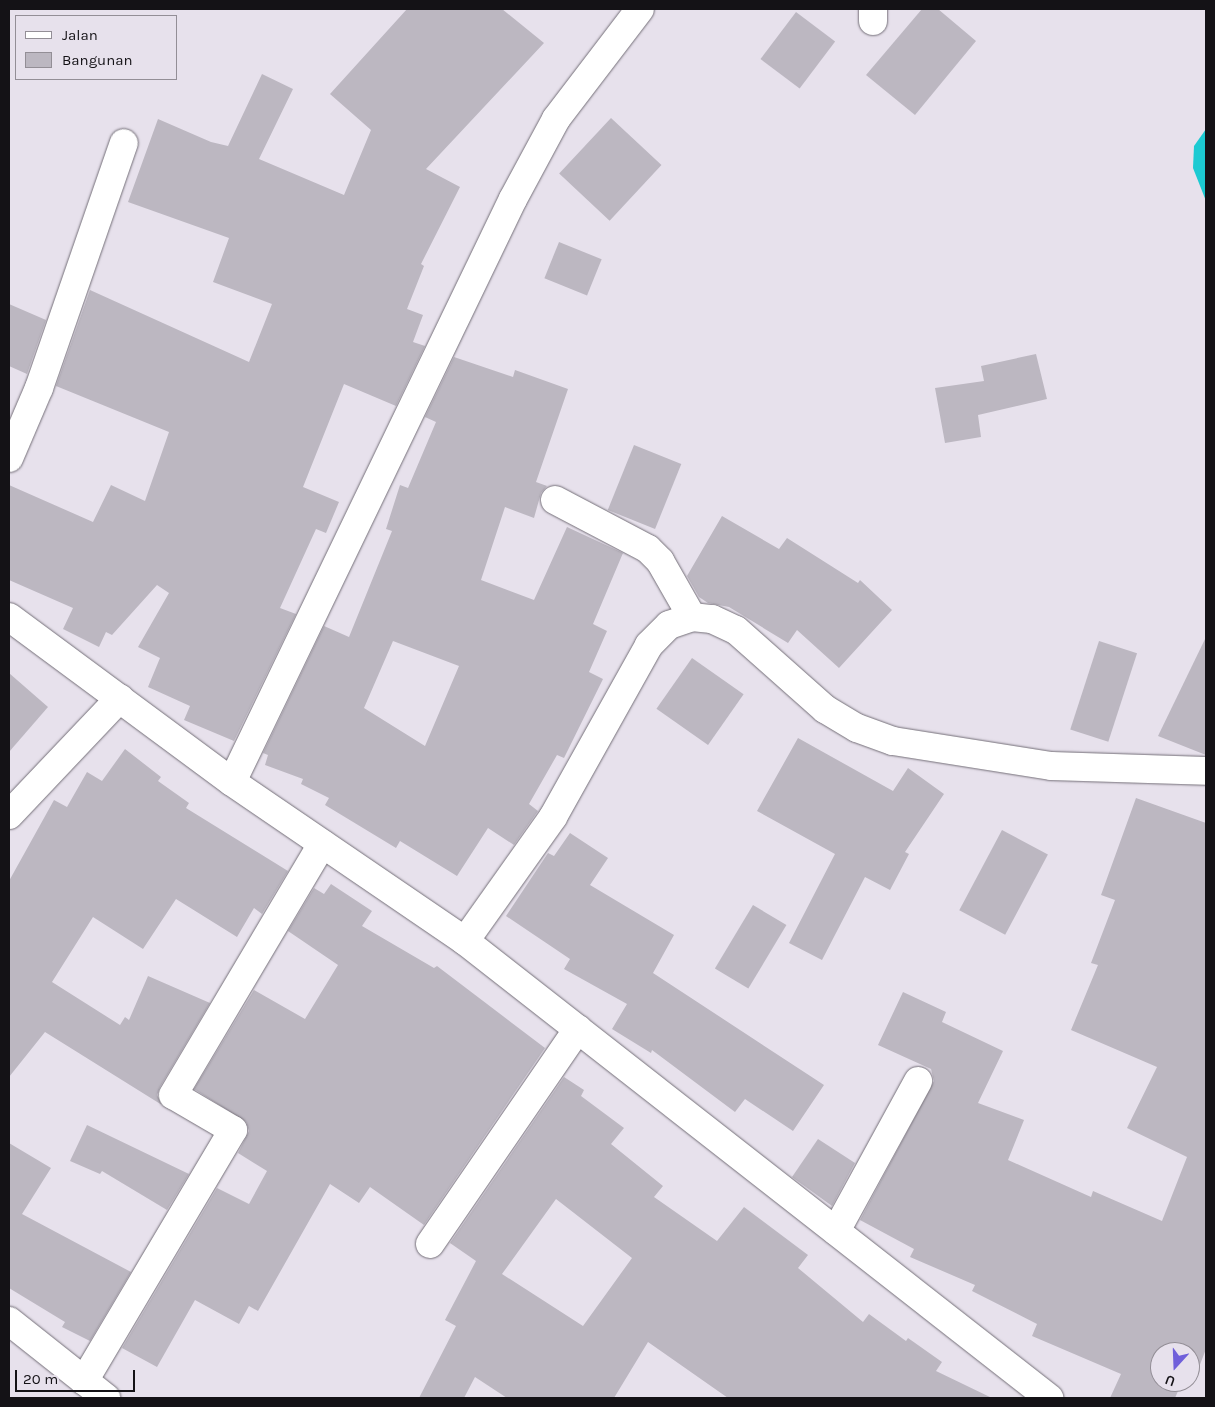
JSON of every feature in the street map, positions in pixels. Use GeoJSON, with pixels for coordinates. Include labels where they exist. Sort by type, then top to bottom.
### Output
{"type":"FeatureCollection","features":[{"type":"Feature","properties":{"kind":"street"},"geometry":{"type":"LineString","coordinates":[[232,782],[513,199],[556,119],[640,9]]}},
{"type":"Feature","properties":{"kind":"street"},"geometry":{"type":"LineString","coordinates":[[9,458],[39,388],[124,144]]}},
{"type":"Feature","properties":{"kind":"street"},"geometry":{"type":"LineString","coordinates":[[555,500],[648,549],[660,561],[692,617]]}},
{"type":"Feature","properties":{"kind":"street"},"geometry":{"type":"LineString","coordinates":[[465,941],[553,817],[649,646],[669,625],[692,617],[712,619],[736,630],[825,709],[857,728],[893,741],[1051,766],[1206,771]]}},
{"type":"Feature","properties":{"kind":"street"},"geometry":{"type":"LineString","coordinates":[[9,618],[232,782],[465,941],[1049,1398]]}},
{"type":"Feature","properties":{"kind":"street"},"geometry":{"type":"LineString","coordinates":[[9,815],[120,698]]}},
{"type":"Feature","properties":{"kind":"street"},"geometry":{"type":"LineString","coordinates":[[84,1381],[233,1130],[173,1095],[322,844]]}},
{"type":"Feature","properties":{"kind":"street"},"geometry":{"type":"LineString","coordinates":[[430,1244],[578,1029]]}},
{"type":"Feature","properties":{"kind":"street"},"geometry":{"type":"LineString","coordinates":[[836,1231],[918,1081]]}},
{"type":"Feature","properties":{"kind":"street"},"geometry":{"type":"LineString","coordinates":[[9,1321],[106,1398]]}},
{"type":"Feature","properties":{"kind":"water"},"geometry":{"type":"Polygon","coordinates":[[[1206,129],[1206,201],[1193,168],[1194,146],[1206,129]]]}},
{"type":"Feature","properties":{"kind":"building"},"geometry":{"type":"Polygon","coordinates":[[[407,9],[502,9],[544,43],[426,169],[460,187],[421,264],[424,266],[407,309],[423,315],[413,342],[425,346],[396,406],[344,384],[303,487],[339,502],[326,533],[316,529],[280,608],[296,614],[234,741],[184,720],[190,706],[148,687],[160,658],[138,647],[169,593],[157,585],[112,635],[106,632],[99,647],[63,629],[73,608],[9,580],[9,485],[93,522],[111,485],[145,501],[169,432],[56,386],[90,290],[249,362],[272,304],[213,282],[229,238],[128,202],[158,119],[211,142],[228,146],[262,74],[293,89],[259,159],[344,195],[371,130],[330,94],[407,9]]]}},
{"type":"Feature","properties":{"kind":"building"},"geometry":{"type":"Polygon","coordinates":[[[922,9],[938,9],[976,41],[915,115],[866,75],[922,9]]]}},
{"type":"Feature","properties":{"kind":"building"},"geometry":{"type":"Polygon","coordinates":[[[796,12],[835,41],[800,89],[760,59],[796,12]]]}},
{"type":"Feature","properties":{"kind":"building"},"geometry":{"type":"Polygon","coordinates":[[[611,118],[661,165],[610,221],[559,174],[611,118]]]}},
{"type":"Feature","properties":{"kind":"building"},"geometry":{"type":"Polygon","coordinates":[[[559,242],[602,259],[587,295],[544,278],[559,242]]]}},
{"type":"Feature","properties":{"kind":"building"},"geometry":{"type":"Polygon","coordinates":[[[9,304],[46,320],[27,374],[9,366],[9,304]]]}},
{"type":"Feature","properties":{"kind":"building"},"geometry":{"type":"Polygon","coordinates":[[[1036,354],[1047,399],[978,415],[981,437],[945,443],[935,388],[984,381],[981,366],[1036,354]]]}},
{"type":"Feature","properties":{"kind":"building"},"geometry":{"type":"Polygon","coordinates":[[[454,357],[513,377],[515,370],[568,389],[536,482],[547,486],[541,493],[534,518],[505,507],[481,580],[534,600],[567,527],[623,553],[593,624],[607,631],[589,672],[603,679],[564,758],[557,755],[529,804],[538,811],[514,845],[488,828],[457,876],[400,841],[396,848],[325,805],[329,798],[301,784],[303,779],[265,765],[268,755],[263,753],[324,626],[349,637],[392,531],[386,529],[400,485],[408,488],[436,422],[425,417],[454,357]],[[393,641],[364,708],[425,746],[459,666],[393,641]]]}},
{"type":"Feature","properties":{"kind":"building"},"geometry":{"type":"Polygon","coordinates":[[[634,445],[681,464],[655,529],[608,510],[634,445]]]}},
{"type":"Feature","properties":{"kind":"building"},"geometry":{"type":"Polygon","coordinates":[[[722,516],[779,549],[787,538],[858,583],[860,580],[892,610],[839,668],[797,630],[788,643],[729,607],[708,603],[699,597],[687,576],[722,516]]]}},
{"type":"Feature","properties":{"kind":"building"},"geometry":{"type":"Polygon","coordinates":[[[1206,637],[1206,755],[1158,736],[1206,637]]]}},
{"type":"Feature","properties":{"kind":"building"},"geometry":{"type":"Polygon","coordinates":[[[1099,641],[1137,653],[1108,742],[1070,729],[1099,641]]]}},
{"type":"Feature","properties":{"kind":"building"},"geometry":{"type":"Polygon","coordinates":[[[692,658],[744,694],[708,745],[656,709],[692,658]]]}},
{"type":"Feature","properties":{"kind":"building"},"geometry":{"type":"Polygon","coordinates":[[[9,673],[48,707],[9,752],[9,673]]]}},
{"type":"Feature","properties":{"kind":"building"},"geometry":{"type":"Polygon","coordinates":[[[798,738],[893,791],[908,768],[944,794],[905,852],[909,854],[890,890],[865,877],[822,960],[789,943],[835,854],[757,811],[798,738]]]}},
{"type":"Feature","properties":{"kind":"building"},"geometry":{"type":"Polygon","coordinates":[[[125,749],[161,777],[158,781],[189,803],[186,808],[288,871],[262,914],[254,908],[237,937],[176,899],[143,949],[93,917],[52,982],[120,1025],[125,1017],[129,1020],[148,976],[210,1003],[160,1087],[157,1095],[162,1105],[45,1032],[9,1077],[9,881],[54,800],[67,807],[87,772],[102,781],[125,749]]]}},
{"type":"Feature","properties":{"kind":"building"},"geometry":{"type":"Polygon","coordinates":[[[1136,798],[1206,823],[1206,1349],[1200,1364],[1200,1342],[1150,1342],[1150,1392],[1178,1392],[1175,1398],[1110,1398],[1121,1374],[1032,1336],[1037,1324],[972,1291],[975,1285],[910,1257],[914,1249],[860,1220],[934,1081],[931,1069],[878,1045],[903,992],[946,1012],[942,1022],[1003,1051],[978,1103],[1024,1120],[1008,1160],[1091,1197],[1093,1191],[1162,1221],[1187,1157],[1127,1128],[1157,1067],[1071,1030],[1098,965],[1091,963],[1115,900],[1101,895],[1136,798]]]}},
{"type":"Feature","properties":{"kind":"building"},"geometry":{"type":"Polygon","coordinates":[[[1002,830],[1048,854],[1005,935],[959,910],[1002,830]]]}},
{"type":"Feature","properties":{"kind":"building"},"geometry":{"type":"Polygon","coordinates":[[[570,833],[608,858],[590,885],[674,935],[653,973],[824,1085],[793,1131],[745,1099],[735,1112],[652,1050],[651,1053],[612,1029],[627,1004],[564,969],[570,959],[506,916],[548,853],[554,856],[570,833]]]}},
{"type":"Feature","properties":{"kind":"building"},"geometry":{"type":"Polygon","coordinates":[[[331,884],[372,911],[362,926],[434,968],[437,966],[545,1048],[424,1225],[370,1187],[359,1203],[330,1184],[258,1311],[249,1306],[239,1324],[195,1300],[157,1367],[122,1348],[217,1188],[249,1204],[267,1171],[238,1153],[249,1131],[246,1122],[194,1089],[254,990],[305,1019],[338,965],[288,931],[314,888],[324,894],[331,884]]]}},
{"type":"Feature","properties":{"kind":"building"},"geometry":{"type":"Polygon","coordinates":[[[753,905],[786,925],[748,989],[715,968],[753,905]]]}},
{"type":"Feature","properties":{"kind":"building"},"geometry":{"type":"Polygon","coordinates":[[[564,1077],[584,1090],[581,1096],[624,1128],[611,1144],[663,1186],[654,1197],[717,1241],[744,1207],[808,1255],[798,1268],[863,1322],[869,1314],[906,1341],[908,1338],[942,1362],[936,1371],[992,1398],[728,1398],[648,1342],[614,1398],[507,1398],[475,1377],[464,1398],[419,1398],[456,1326],[445,1320],[476,1261],[450,1243],[564,1077]],[[556,1199],[502,1274],[583,1326],[632,1258],[556,1199]]]}},
{"type":"Feature","properties":{"kind":"building"},"geometry":{"type":"Polygon","coordinates":[[[87,1125],[189,1174],[167,1210],[102,1171],[100,1174],[70,1161],[87,1125]]]}},
{"type":"Feature","properties":{"kind":"building"},"geometry":{"type":"Polygon","coordinates":[[[818,1139],[855,1163],[832,1206],[792,1177],[818,1139]]]}},
{"type":"Feature","properties":{"kind":"building"},"geometry":{"type":"Polygon","coordinates":[[[9,1143],[51,1168],[22,1214],[131,1272],[90,1341],[62,1327],[65,1322],[9,1288],[9,1143]]]}}]}
